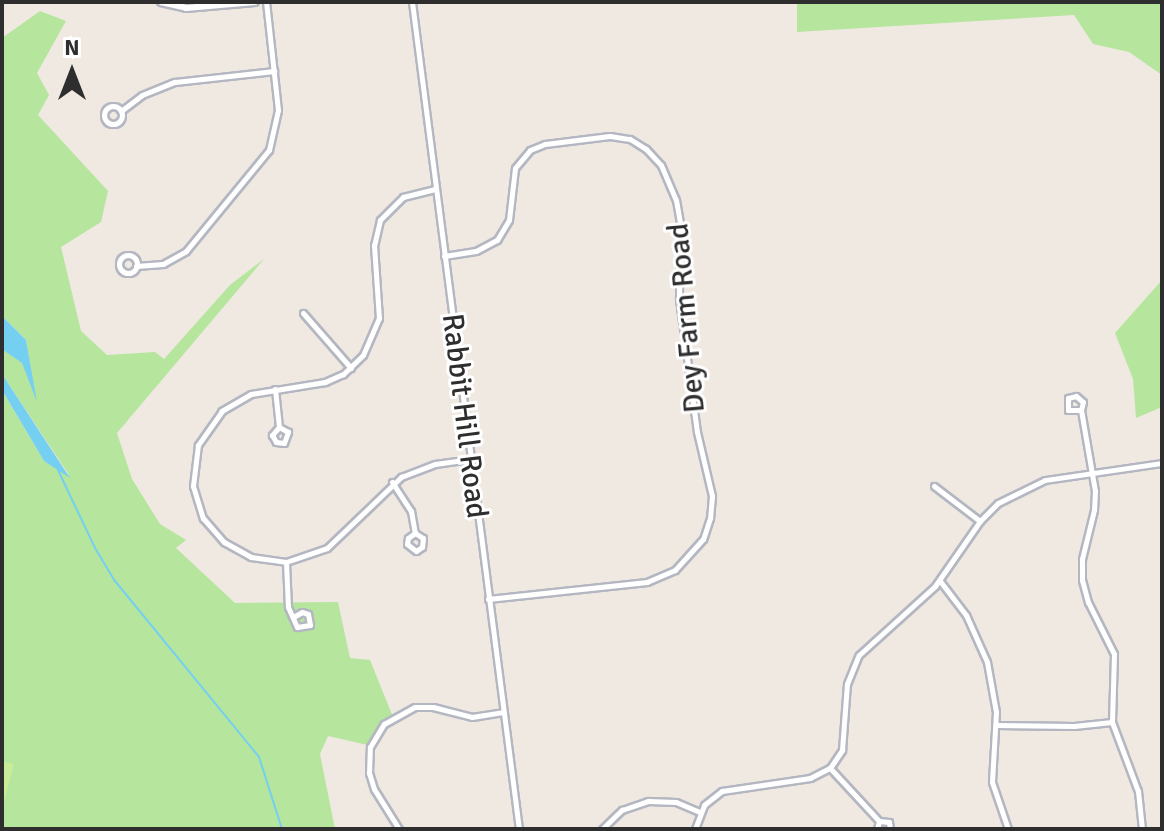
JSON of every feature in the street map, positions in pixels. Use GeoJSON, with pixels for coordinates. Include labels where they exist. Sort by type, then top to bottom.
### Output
{"type":"FeatureCollection","features":[{"type":"Feature","properties":{"kind":"street"},"geometry":{"type":"LineString","coordinates":[[161,2],[186,8],[255,2]]}},
{"type":"Feature","properties":{"kind":"street"},"geometry":{"type":"LineString","coordinates":[[136,266],[163,264],[186,251],[264,159],[278,119],[266,2]]}},
{"type":"Feature","properties":{"kind":"street","name":"Rabbit Hill Road"},"geometry":{"type":"LineString","coordinates":[[412,2],[519,829]]}},
{"type":"Feature","properties":{"kind":"street"},"geometry":{"type":"LineString","coordinates":[[121,111],[142,95],[175,82],[274,71]]}},
{"type":"Feature","properties":{"kind":"street","name":"Dey Farm Road"},"geometry":{"type":"LineString","coordinates":[[444,256],[476,251],[497,240],[509,220],[515,168],[530,150],[545,144],[610,136],[638,143],[661,165],[679,211],[679,299],[697,432],[712,496],[703,539],[675,570],[647,582],[488,599]]}},
{"type":"Feature","properties":{"kind":"street"},"geometry":{"type":"LineString","coordinates":[[435,189],[403,197],[380,220],[374,245],[379,318],[369,347],[351,368],[325,382],[275,389],[241,398],[214,418],[198,445],[193,486],[203,518],[224,542],[251,557],[286,562],[316,554],[335,541],[392,482],[422,467],[470,459]]}},
{"type":"Feature","properties":{"kind":"street"},"geometry":{"type":"LineString","coordinates":[[303,313],[351,368]]}},
{"type":"Feature","properties":{"kind":"street"},"geometry":{"type":"LineString","coordinates":[[275,389],[279,427]]}},
{"type":"Feature","properties":{"kind":"street"},"geometry":{"type":"LineString","coordinates":[[1081,410],[1095,500],[1082,559],[1082,580],[1088,602],[1114,654],[1112,722],[1138,791],[1142,829]]}},
{"type":"Feature","properties":{"kind":"street"},"geometry":{"type":"LineString","coordinates":[[695,829],[699,812],[722,791],[810,778],[830,768],[842,750],[847,684],[859,655],[940,581],[980,521],[1020,489],[1045,480],[1162,463]]}},
{"type":"Feature","properties":{"kind":"street"},"geometry":{"type":"LineString","coordinates":[[392,482],[411,511],[415,533]]}},
{"type":"Feature","properties":{"kind":"street"},"geometry":{"type":"LineString","coordinates":[[934,486],[980,521]]}},
{"type":"Feature","properties":{"kind":"street"},"geometry":{"type":"LineString","coordinates":[[286,562],[288,607],[295,616]]}},
{"type":"Feature","properties":{"kind":"street"},"geometry":{"type":"LineString","coordinates":[[940,581],[966,615],[981,644],[992,680],[996,725],[992,782],[1008,829]]}},
{"type":"Feature","properties":{"kind":"street"},"geometry":{"type":"LineString","coordinates":[[399,829],[369,773],[370,747],[384,724],[398,713],[415,707],[433,707],[472,717],[503,712]]}},
{"type":"Feature","properties":{"kind":"street"},"geometry":{"type":"LineString","coordinates":[[996,725],[1074,726],[1112,722]]}},
{"type":"Feature","properties":{"kind":"street"},"geometry":{"type":"LineString","coordinates":[[830,768],[879,821]]}},
{"type":"Feature","properties":{"kind":"street"},"geometry":{"type":"LineString","coordinates":[[602,829],[622,810],[648,801],[676,802],[699,812]]}},
{"type":"Feature","properties":{"kind":"street"},"geometry":{"type":"LineString","coordinates":[[879,821],[888,820],[890,829]]}},
{"type":"Feature","properties":{"kind":"street"},"geometry":{"type":"LineString","coordinates":[[877,829],[879,821]]}},
{"type":"Feature","properties":{"kind":"green space"},"geometry":{"type":"Polygon","coordinates":[[[797,2],[1162,2],[1162,75],[1129,52],[1093,44],[1074,15],[797,32],[797,2]]]}},
{"type":"Feature","properties":{"kind":"green space"},"geometry":{"type":"Polygon","coordinates":[[[40,11],[66,21],[37,73],[49,95],[38,115],[108,191],[101,222],[61,247],[81,331],[107,355],[155,352],[164,359],[230,285],[264,259],[117,433],[132,479],[160,524],[186,540],[176,548],[235,603],[338,602],[350,658],[370,660],[393,717],[372,746],[328,736],[320,754],[335,829],[2,829],[2,390],[44,461],[69,475],[2,374],[2,349],[22,362],[35,396],[26,340],[2,316],[2,38],[40,11]]]}},
{"type":"Feature","properties":{"kind":"green space"},"geometry":{"type":"Polygon","coordinates":[[[1162,280],[1162,407],[1136,418],[1133,379],[1115,333],[1162,280]]]}},
{"type":"Feature","properties":{"kind":"green space"},"geometry":{"type":"Polygon","coordinates":[[[2,761],[14,764],[2,809],[2,761]]]}},
{"type":"Feature","properties":{"kind":"water"},"geometry":{"type":"Polygon","coordinates":[[[2,316],[26,340],[37,402],[22,363],[2,349],[2,316]]]}},
{"type":"Feature","properties":{"kind":"water"},"geometry":{"type":"Polygon","coordinates":[[[2,374],[70,478],[44,461],[2,390],[2,374]]]}},
{"type":"Feature","properties":{"kind":"waterway"},"geometry":{"type":"LineString","coordinates":[[58,470],[95,548],[115,581],[259,757],[282,829]]}}]}
